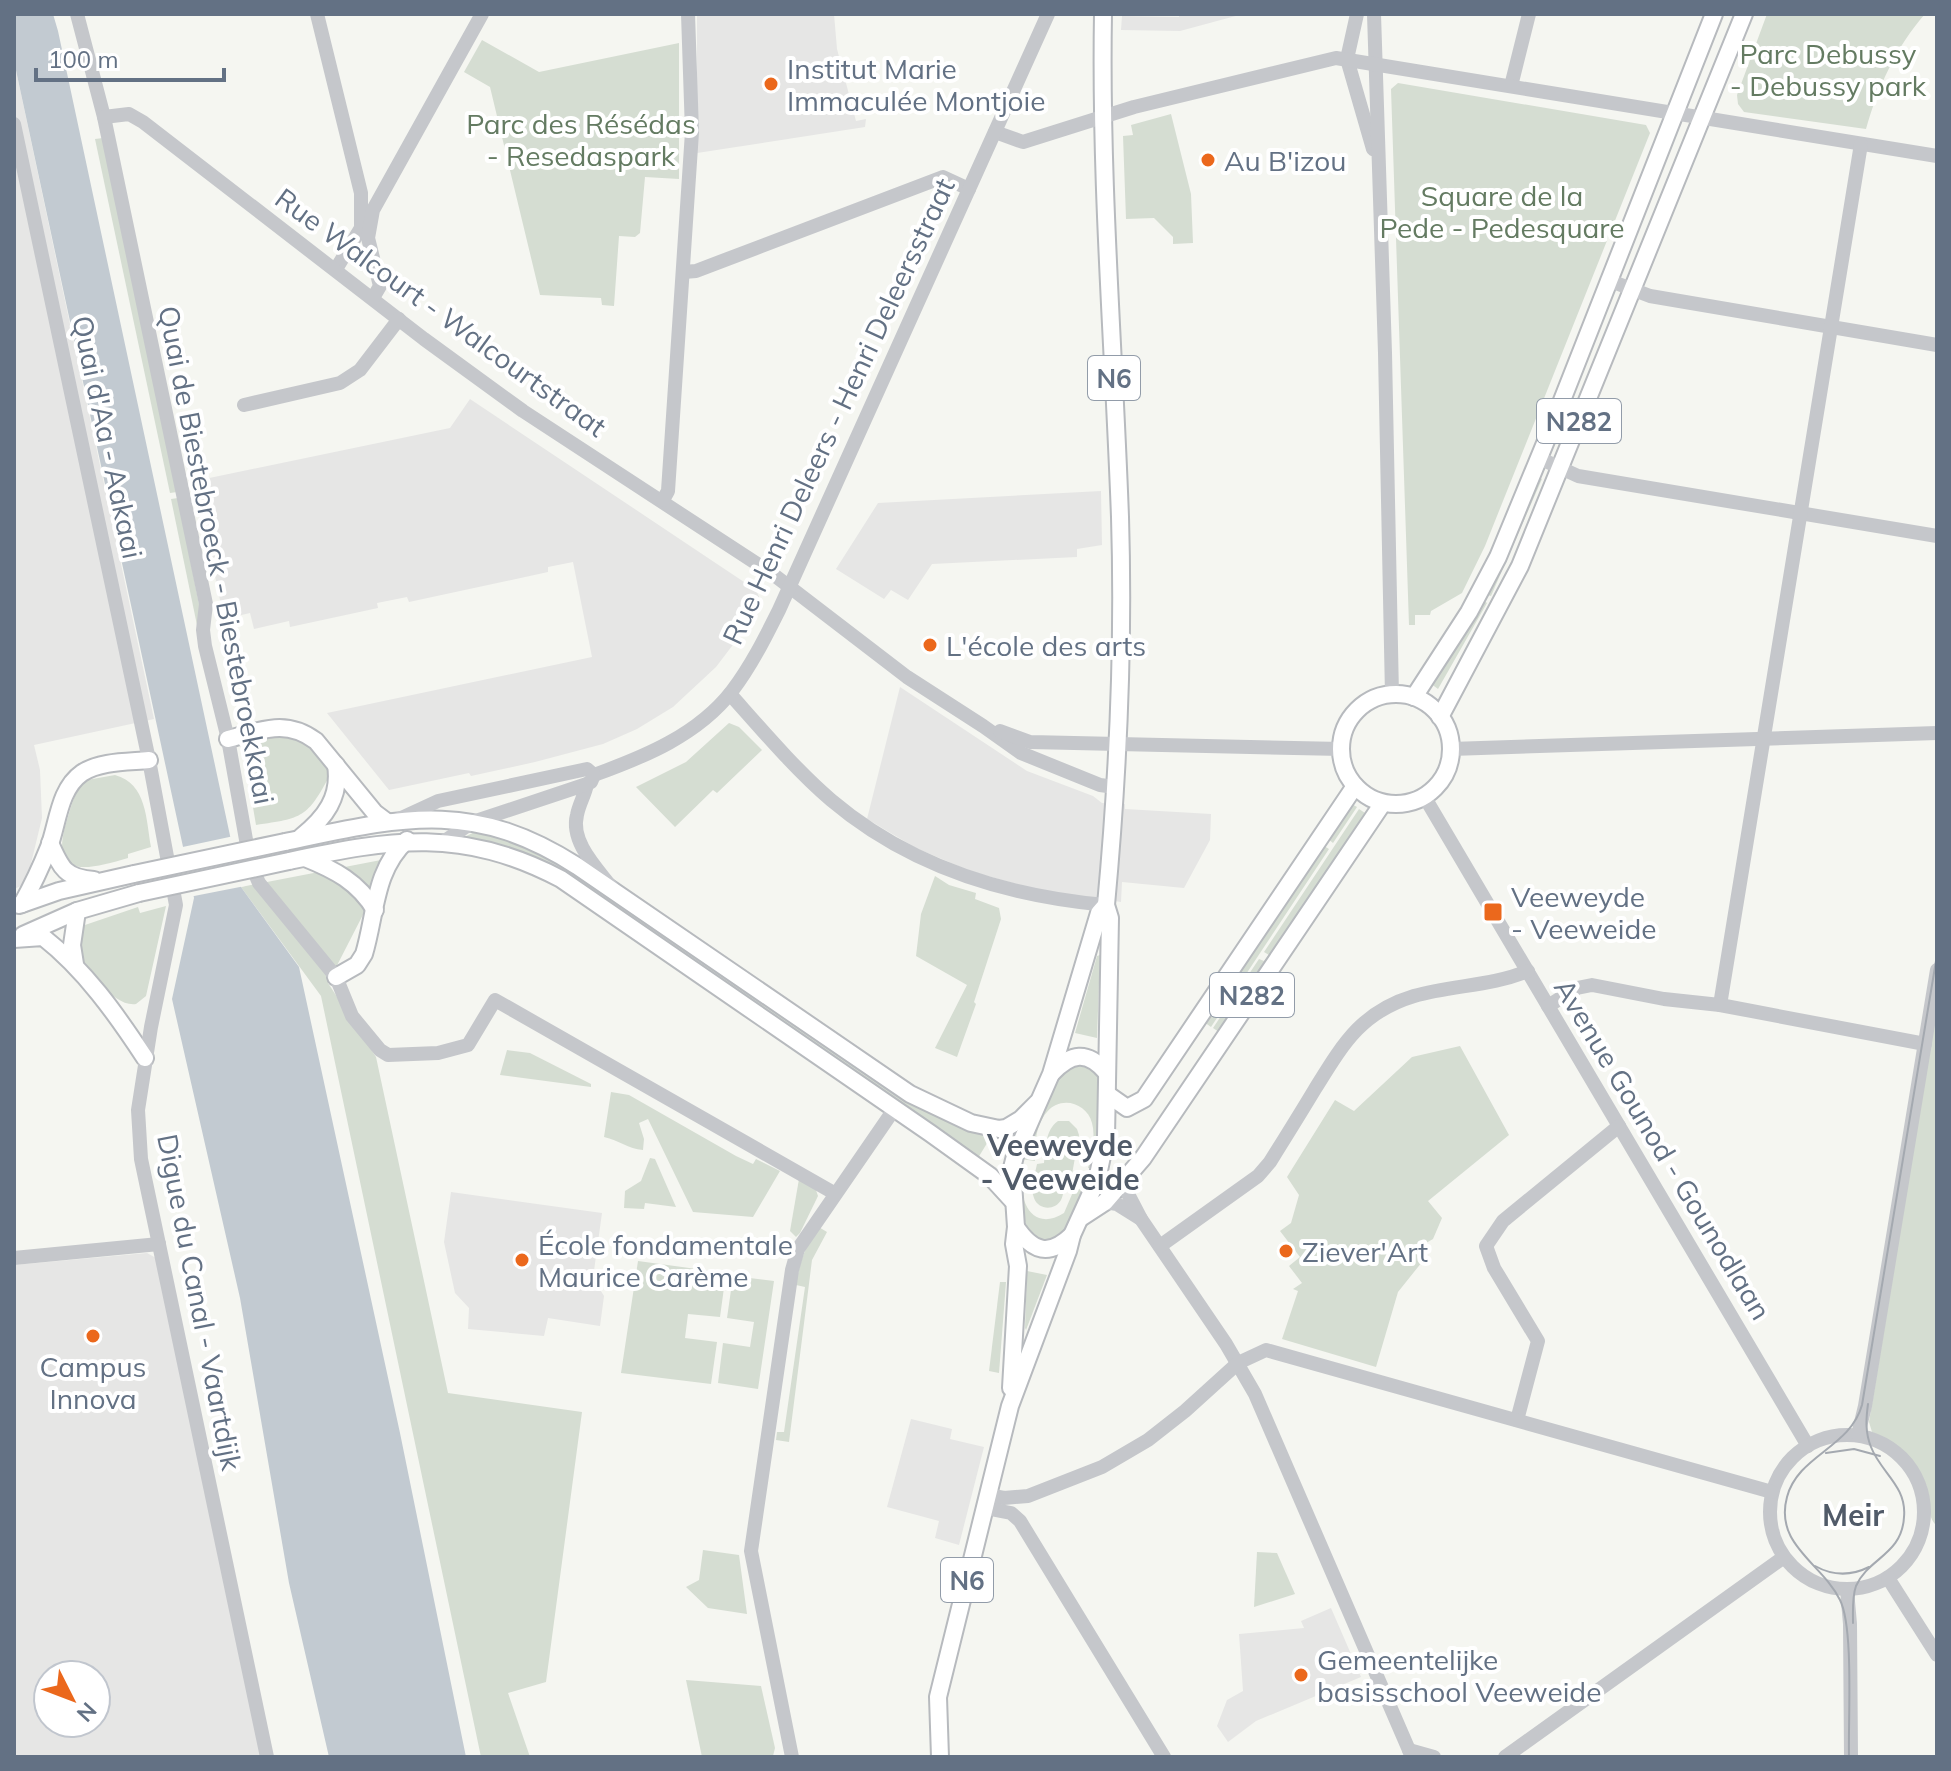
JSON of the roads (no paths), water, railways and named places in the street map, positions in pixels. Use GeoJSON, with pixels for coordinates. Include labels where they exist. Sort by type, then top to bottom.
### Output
{"type":"FeatureCollection","features":[{"type":"Feature","properties":{"kind":"main road","name":"N6"},"geometry":{"type":"LineString","coordinates":[[940,1757],[938,1697],[1010,1406],[1072,1235],[1099,1174],[1106,1137],[1110,918],[1106,905],[1118,743],[1120,517],[1104,115],[1103,14]]}},
{"type":"Feature","properties":{"kind":"main road","name":"N282"},"geometry":{"type":"LineString","coordinates":[[1414,697],[1498,557],[1714,14]]}},
{"type":"Feature","properties":{"kind":"main road","name":"N282"},"geometry":{"type":"LineString","coordinates":[[1440,717],[1520,566],[1744,14]]}},
{"type":"Feature","properties":{"kind":"main road"},"geometry":{"type":"LineString","coordinates":[[1392,695],[1414,697],[1428,705],[1446,727],[1450,760],[1441,781],[1424,796],[1409,803],[1383,803],[1355,786],[1345,768],[1343,735],[1356,712],[1367,703],[1392,695]]}},
{"type":"Feature","properties":{"kind":"main road"},"geometry":{"type":"LineString","coordinates":[[228,739],[279,727],[293,728],[316,741],[375,813],[392,821]]}},
{"type":"Feature","properties":{"kind":"main road"},"geometry":{"type":"LineString","coordinates":[[18,906],[50,843],[67,790],[83,771],[149,760]]}},
{"type":"Feature","properties":{"kind":"main road"},"geometry":{"type":"LineString","coordinates":[[292,840],[317,824],[338,790],[336,764]]}},
{"type":"Feature","properties":{"kind":"main road","name":"N282"},"geometry":{"type":"LineString","coordinates":[[1107,1094],[1127,1108],[1144,1099],[1355,786]]}},
{"type":"Feature","properties":{"kind":"main road","name":"N282"},"geometry":{"type":"LineString","coordinates":[[1080,1219],[1105,1202],[1132,1172],[1383,803]]}},
{"type":"Feature","properties":{"kind":"main road"},"geometry":{"type":"LineString","coordinates":[[18,906],[99,880],[392,821],[473,822],[500,828],[546,847],[881,1077],[941,1110],[971,1123],[999,1129],[1014,1124],[1037,1103]]}},
{"type":"Feature","properties":{"kind":"main road"},"geometry":{"type":"LineString","coordinates":[[336,977],[357,965],[364,954],[380,879],[395,851],[407,840]]}},
{"type":"Feature","properties":{"kind":"main road"},"geometry":{"type":"LineString","coordinates":[[14,939],[77,911],[139,893],[344,849],[407,840],[443,842],[517,858],[561,879],[895,1108],[990,1176],[1012,1200]]}},
{"type":"Feature","properties":{"kind":"main road"},"geometry":{"type":"LineString","coordinates":[[50,843],[67,873],[80,879],[99,880]]}},
{"type":"Feature","properties":{"kind":"main road"},"geometry":{"type":"LineString","coordinates":[[304,858],[348,878],[364,893],[375,910]]}},
{"type":"Feature","properties":{"kind":"main road","name":"N6"},"geometry":{"type":"LineString","coordinates":[[1010,1406],[1018,1266],[1012,1200],[1015,1156],[1051,1074],[1099,913],[1106,905]]}},
{"type":"Feature","properties":{"kind":"main road"},"geometry":{"type":"LineString","coordinates":[[75,964],[72,945],[77,911]]}},
{"type":"Feature","properties":{"kind":"main road"},"geometry":{"type":"LineString","coordinates":[[14,939],[43,937],[75,964],[122,1022],[145,1058]]}},
{"type":"Feature","properties":{"kind":"main road"},"geometry":{"type":"LineString","coordinates":[[1051,1074],[1064,1061],[1082,1057],[1106,1072]]}},
{"type":"Feature","properties":{"kind":"main road"},"geometry":{"type":"LineString","coordinates":[[1016,1227],[1028,1242],[1042,1249],[1055,1248],[1072,1235]]}},
{"type":"Feature","properties":{"kind":"street","name":"Quai de Biestebroeck - Biestebroekkaai"},"geometry":{"type":"LineString","coordinates":[[77,14],[104,117],[206,604],[205,646],[228,739],[250,862],[259,883],[336,977],[352,1016],[371,1041],[388,1055],[438,1053],[468,1045],[495,1000],[834,1193]]}},
{"type":"Feature","properties":{"kind":"street"},"geometry":{"type":"LineString","coordinates":[[317,14],[361,193],[365,228],[380,286],[373,298]]}},
{"type":"Feature","properties":{"kind":"street"},"geometry":{"type":"LineString","coordinates":[[336,269],[365,228],[482,14]]}},
{"type":"Feature","properties":{"kind":"street"},"geometry":{"type":"LineString","coordinates":[[663,500],[668,491],[692,132],[688,14]]}},
{"type":"Feature","properties":{"kind":"street"},"geometry":{"type":"LineString","coordinates":[[1357,14],[1347,59],[1378,165]]}},
{"type":"Feature","properties":{"kind":"street"},"geometry":{"type":"LineString","coordinates":[[1374,14],[1392,695]]}},
{"type":"Feature","properties":{"kind":"street"},"geometry":{"type":"LineString","coordinates":[[1511,86],[1529,14]]}},
{"type":"Feature","properties":{"kind":"street","name":"Rue Henri Deleers - Henri Deleersstraat"},"geometry":{"type":"LineString","coordinates":[[443,842],[473,822],[637,760],[696,725],[730,694],[755,658],[790,588],[995,132],[1042,19]]}},
{"type":"Feature","properties":{"kind":"street"},"geometry":{"type":"LineString","coordinates":[[995,132],[1023,142],[1104,115],[1336,58],[1937,156]]}},
{"type":"Feature","properties":{"kind":"street","name":"Rue Walcourt - Walcourtstraat"},"geometry":{"type":"LineString","coordinates":[[104,117],[129,114],[143,122],[523,411],[663,500],[790,588],[907,677],[1021,753],[1096,783],[1115,787]]}},
{"type":"Feature","properties":{"kind":"street","name":"Quai d'Aa - Aakaai"},"geometry":{"type":"LineString","coordinates":[[14,124],[149,760]]}},
{"type":"Feature","properties":{"kind":"street"},"geometry":{"type":"LineString","coordinates":[[1720,1005],[1861,144]]}},
{"type":"Feature","properties":{"kind":"street"},"geometry":{"type":"LineString","coordinates":[[684,272],[696,271],[943,177],[969,189]]}},
{"type":"Feature","properties":{"kind":"street"},"geometry":{"type":"LineString","coordinates":[[361,193],[380,198]]}},
{"type":"Feature","properties":{"kind":"street"},"geometry":{"type":"LineString","coordinates":[[1608,280],[1650,296],[1937,345]]}},
{"type":"Feature","properties":{"kind":"street"},"geometry":{"type":"LineString","coordinates":[[244,405],[340,383],[360,370],[399,319]]}},
{"type":"Feature","properties":{"kind":"street"},"geometry":{"type":"LineString","coordinates":[[1539,458],[1578,476],[1937,536]]}},
{"type":"Feature","properties":{"kind":"street"},"geometry":{"type":"LineString","coordinates":[[730,694],[828,798],[893,844],[945,871],[981,883],[1106,905]]}},
{"type":"Feature","properties":{"kind":"street","name":"Rue Walcourt - Walcourtstraat"},"geometry":{"type":"LineString","coordinates":[[983,726],[1030,742],[1342,749]]}},
{"type":"Feature","properties":{"kind":"street"},"geometry":{"type":"LineString","coordinates":[[1451,749],[1937,733]]}},
{"type":"Feature","properties":{"kind":"street","name":"Digue du Canal - Vaartdijk"},"geometry":{"type":"LineString","coordinates":[[149,760],[176,905],[145,1058],[138,1110],[141,1159],[267,1757]]}},
{"type":"Feature","properties":{"kind":"street"},"geometry":{"type":"LineString","coordinates":[[589,776],[576,817],[577,832],[580,843],[617,895]]}},
{"type":"Feature","properties":{"kind":"street","name":"Rue Henri Deleers - Henri Deleersstraat"},"geometry":{"type":"LineString","coordinates":[[392,821],[438,801],[589,776]]}},
{"type":"Feature","properties":{"kind":"street","name":"Avenue Gounod - Gounodlaan"},"geometry":{"type":"LineString","coordinates":[[1424,796],[1808,1446]]}},
{"type":"Feature","properties":{"kind":"street"},"geometry":{"type":"LineString","coordinates":[[1858,1435],[1937,970]]}},
{"type":"Feature","properties":{"kind":"street"},"geometry":{"type":"LineString","coordinates":[[1160,1246],[1258,1176],[1270,1162],[1336,1053],[1367,1019],[1389,1005],[1416,995],[1508,979],[1528,971]]}},
{"type":"Feature","properties":{"kind":"street"},"geometry":{"type":"LineString","coordinates":[[1548,1006],[1577,988],[1592,985],[1664,999],[1720,1005],[1925,1044]]}},
{"type":"Feature","properties":{"kind":"street"},"geometry":{"type":"LineString","coordinates":[[792,1757],[751,1551],[792,1270],[798,1249],[895,1108]]}},
{"type":"Feature","properties":{"kind":"street"},"geometry":{"type":"LineString","coordinates":[[1517,1420],[1538,1341],[1494,1268],[1486,1246],[1503,1221],[1619,1126]]}},
{"type":"Feature","properties":{"kind":"street"},"geometry":{"type":"LineString","coordinates":[[1132,1172],[1128,1194],[1141,1219],[1238,1363],[1255,1394],[1410,1754],[1434,1757]]}},
{"type":"Feature","properties":{"kind":"street"},"geometry":{"type":"LineString","coordinates":[[1105,1202],[1117,1204],[1141,1219]]}},
{"type":"Feature","properties":{"kind":"street"},"geometry":{"type":"LineString","coordinates":[[14,1258],[159,1244]]}},
{"type":"Feature","properties":{"kind":"street"},"geometry":{"type":"LineString","coordinates":[[986,1501],[1028,1496],[1102,1467],[1148,1440],[1238,1363],[1266,1350],[1772,1492]]}},
{"type":"Feature","properties":{"kind":"street"},"geometry":{"type":"LineString","coordinates":[[1858,1435],[1888,1446],[1911,1468],[1923,1498],[1930,1532],[1888,1578],[1847,1590],[1825,1587],[1796,1571],[1784,1557],[1770,1521],[1772,1492],[1784,1469],[1808,1446],[1833,1436],[1858,1435]]}},
{"type":"Feature","properties":{"kind":"street"},"geometry":{"type":"LineString","coordinates":[[986,1501],[1020,1521],[1164,1757]]}},
{"type":"Feature","properties":{"kind":"street"},"geometry":{"type":"LineString","coordinates":[[1505,1757],[1784,1557]]}},
{"type":"Feature","properties":{"kind":"street"},"geometry":{"type":"LineString","coordinates":[[1888,1578],[1937,1655]]}},
{"type":"Feature","properties":{"kind":"street"},"geometry":{"type":"LineString","coordinates":[[1847,1590],[1851,1757]]}},
{"type":"Feature","properties":{"kind":"tram line"},"geometry":{"type":"LineString","coordinates":[[1849,1757],[1849,1652],[1844,1613],[1832,1587],[1793,1541],[1785,1514],[1793,1483],[1812,1461],[1847,1432],[1862,1405],[1937,955]]}},
{"type":"Feature","properties":{"kind":"tram line"},"geometry":{"type":"LineString","coordinates":[[1853,1623],[1856,1586],[1897,1540],[1904,1517],[1898,1488],[1875,1456],[1869,1441],[1866,1426],[1868,1404]]}},
{"type":"Feature","properties":{"kind":"tram line"},"geometry":{"type":"LineString","coordinates":[[1826,1453],[1854,1449],[1880,1456]]}},
{"type":"Feature","properties":{"kind":"tram line"},"geometry":{"type":"LineString","coordinates":[[1815,1566],[1842,1574],[1869,1567]]}},
{"type":"Feature","properties":{"kind":"place","name":"Institut Marie Immaculée Montjoie"},"geometry":{"type":"Point","coordinates":[771,84]}},
{"type":"Feature","properties":{"kind":"place","name":"Au B'izou"},"geometry":{"type":"Point","coordinates":[1208,160]}},
{"type":"Feature","properties":{"kind":"place","name":"L'école des arts"},"geometry":{"type":"Point","coordinates":[930,645]}},
{"type":"Feature","properties":{"kind":"place","name":"Veeweyde - Veeweide"},"geometry":{"type":"Point","coordinates":[1493,912]}},
{"type":"Feature","properties":{"kind":"place","name":"Ziever'Art"},"geometry":{"type":"Point","coordinates":[1286,1251]}},
{"type":"Feature","properties":{"kind":"place","name":"École fondamentale Maurice Carème"},"geometry":{"type":"Point","coordinates":[522,1260]}},
{"type":"Feature","properties":{"kind":"place","name":"Campus Innova"},"geometry":{"type":"Point","coordinates":[93,1336]}},
{"type":"Feature","properties":{"kind":"place","name":"Gemeentelijke basisschool Veeweide"},"geometry":{"type":"Point","coordinates":[1301,1675]}},
{"type":"Feature","properties":{"kind":"district","name":"Veeweyde - Veeweide"},"geometry":{"type":"Point","coordinates":[1060,1162]}},
{"type":"Feature","properties":{"kind":"district","name":"Meir"},"geometry":{"type":"Point","coordinates":[1853,1515]}},
{"type":"Feature","properties":{"kind":"park label","name":"Parc Debussy - Debussy park"},"geometry":{"type":"Point","coordinates":[1828,69]}},
{"type":"Feature","properties":{"kind":"park label","name":"Parc des Résédas - Resedaspark"},"geometry":{"type":"Point","coordinates":[581,139]}},
{"type":"Feature","properties":{"kind":"park label","name":"Square de la Pede - Pedesquare"},"geometry":{"type":"Point","coordinates":[1502,211]}}]}
